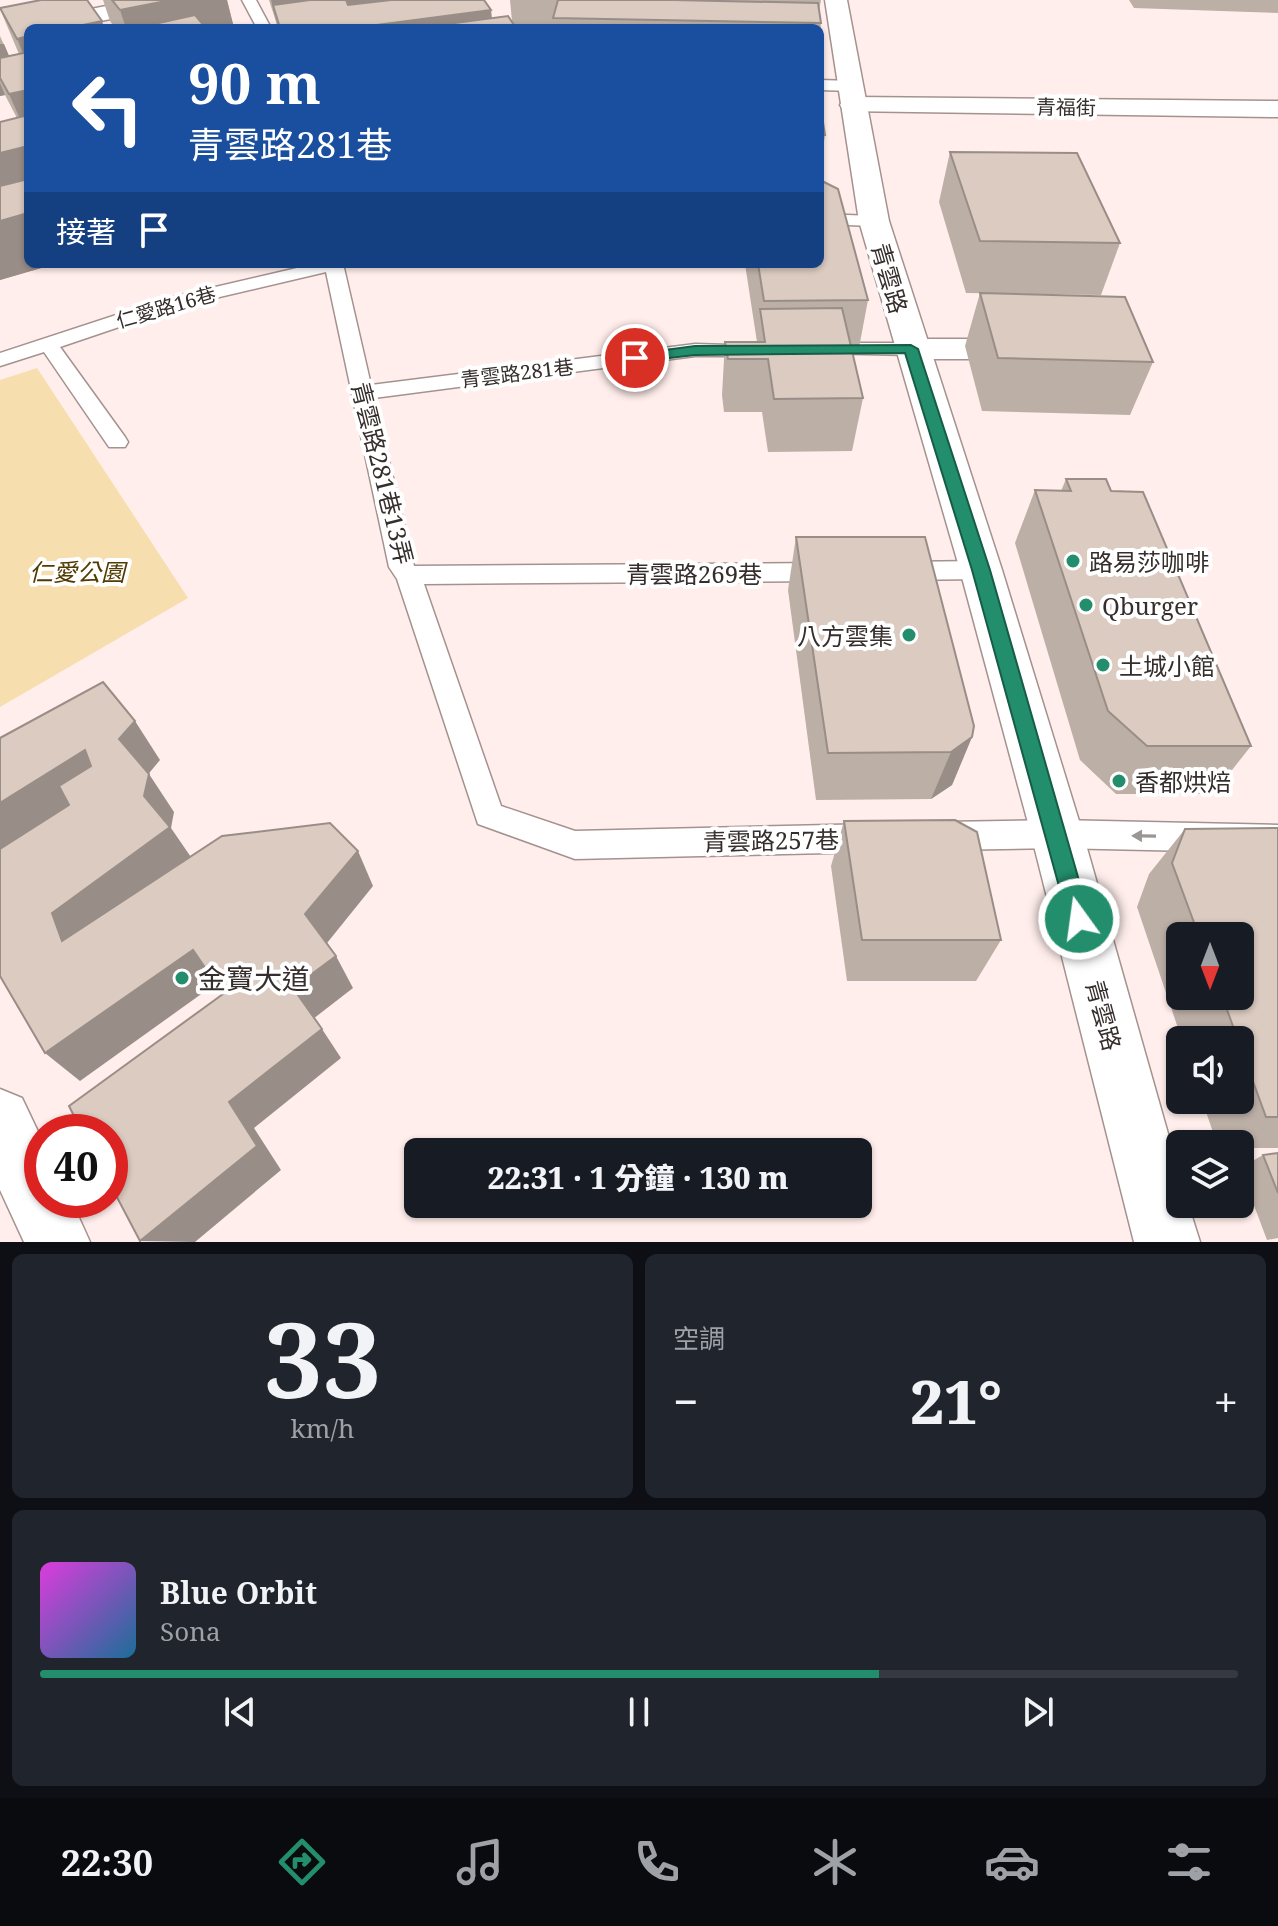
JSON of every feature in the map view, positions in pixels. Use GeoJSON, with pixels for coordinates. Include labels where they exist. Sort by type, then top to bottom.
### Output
{"type":"FeatureCollection","features":[{"type":"Feature","properties":{"kind":"street"},"geometry":{"type":"LineString","coordinates":[[48,24],[172,0]]}},
{"type":"Feature","properties":{"kind":"street","name":"青雲路"},"geometry":{"type":"LineString","coordinates":[[834,17],[842,92],[874,221],[981,570],[1057,834],[1167,1242]]}},
{"type":"Feature","properties":{"kind":"street","name":"青福街"},"geometry":{"type":"LineString","coordinates":[[842,92],[1278,109]]}},
{"type":"Feature","properties":{"kind":"street"},"geometry":{"type":"LineString","coordinates":[[911,349],[1061,350]]}},
{"type":"Feature","properties":{"kind":"street"},"geometry":{"type":"LineString","coordinates":[[0,1120],[57,1242]]}},
{"type":"Feature","properties":{"kind":"lane"},"geometry":{"type":"LineString","coordinates":[[249,0],[262,24]]}},
{"type":"Feature","properties":{"kind":"lane"},"geometry":{"type":"LineString","coordinates":[[824,219],[874,221]]}},
{"type":"Feature","properties":{"kind":"lane","name":"仁愛路16巷"},"geometry":{"type":"LineString","coordinates":[[0,360],[175,302],[318,268]]}},
{"type":"Feature","properties":{"kind":"lane","name":"青雲路281巷13弄"},"geometry":{"type":"LineString","coordinates":[[336,268],[401,567],[408,575],[489,815]]}},
{"type":"Feature","properties":{"kind":"lane"},"geometry":{"type":"LineString","coordinates":[[48,344],[117,442]]}},
{"type":"Feature","properties":{"kind":"lane","name":"青雲路281巷"},"geometry":{"type":"LineString","coordinates":[[363,393],[695,350],[911,349]]}},
{"type":"Feature","properties":{"kind":"lane","name":"青雲路269巷"},"geometry":{"type":"LineString","coordinates":[[408,575],[981,570]]}},
{"type":"Feature","properties":{"kind":"lane","name":"青雲路257巷"},"geometry":{"type":"LineString","coordinates":[[489,815],[575,845],[1057,834],[1278,839]]}},
{"type":"Feature","properties":{"kind":"green space","name":"仁愛公園"},"geometry":{"type":"Polygon","coordinates":[[[37,368],[188,598],[0,707],[0,380],[37,368]]]}},
{"type":"Feature","properties":{"kind":"building"},"geometry":{"type":"Polygon","coordinates":[[[41,0],[87,0],[102,21],[88,24],[24,24],[24,37],[17,39],[0,8],[41,0]]]}},
{"type":"Feature","properties":{"kind":"building"},"geometry":{"type":"Polygon","coordinates":[[[112,0],[171,0],[120,10],[112,0]]]}},
{"type":"Feature","properties":{"kind":"building"},"geometry":{"type":"Polygon","coordinates":[[[310,0],[346,0],[348,5],[391,0],[484,0],[491,10],[384,24],[279,24],[273,5],[310,0]]]}},
{"type":"Feature","properties":{"kind":"building"},"geometry":{"type":"Polygon","coordinates":[[[558,0],[818,3],[821,23],[553,18],[558,0]]]}},
{"type":"Feature","properties":{"kind":"building"},"geometry":{"type":"Polygon","coordinates":[[[195,15],[203,24],[154,24],[195,15]]]}},
{"type":"Feature","properties":{"kind":"building"},"geometry":{"type":"Polygon","coordinates":[[[508,16],[513,24],[447,24],[508,16]]]}},
{"type":"Feature","properties":{"kind":"building"},"geometry":{"type":"Polygon","coordinates":[[[24,53],[24,91],[9,94],[0,78],[0,58],[24,53]]]}},
{"type":"Feature","properties":{"kind":"building"},"geometry":{"type":"Polygon","coordinates":[[[24,116],[24,147],[0,153],[0,122],[24,116]]]}},
{"type":"Feature","properties":{"kind":"building"},"geometry":{"type":"Polygon","coordinates":[[[950,152],[1077,153],[1120,243],[980,241],[950,152]]]}},
{"type":"Feature","properties":{"kind":"building"},"geometry":{"type":"Polygon","coordinates":[[[24,180],[24,214],[0,221],[0,186],[24,180]]]}},
{"type":"Feature","properties":{"kind":"building"},"geometry":{"type":"Polygon","coordinates":[[[824,182],[838,189],[868,300],[764,301],[759,268],[824,268],[824,182]]]}},
{"type":"Feature","properties":{"kind":"building"},"geometry":{"type":"Polygon","coordinates":[[[980,293],[1125,297],[1153,362],[998,358],[980,293]]]}},
{"type":"Feature","properties":{"kind":"building"},"geometry":{"type":"Polygon","coordinates":[[[842,308],[863,398],[774,399],[768,359],[728,359],[725,342],[765,342],[760,309],[842,308]]]}},
{"type":"Feature","properties":{"kind":"building"},"geometry":{"type":"Polygon","coordinates":[[[1066,479],[1106,479],[1111,491],[1143,492],[1251,746],[1147,746],[1108,711],[1035,490],[1071,491],[1066,479]]]}},
{"type":"Feature","properties":{"kind":"building"},"geometry":{"type":"Polygon","coordinates":[[[796,537],[925,537],[974,726],[972,737],[951,752],[828,753],[796,537]]]}},
{"type":"Feature","properties":{"kind":"building","name":"金寶大道"},"geometry":{"type":"Polygon","coordinates":[[[103,682],[135,721],[119,739],[149,774],[144,796],[170,827],[52,913],[62,941],[222,836],[330,823],[358,851],[305,914],[336,956],[293,988],[322,1029],[229,1102],[257,1146],[140,1241],[128,1218],[128,1114],[73,1114],[69,1106],[223,994],[193,950],[45,1053],[0,976],[0,849],[69,805],[59,786],[91,766],[85,750],[0,803],[0,738],[103,682]]]}},
{"type":"Feature","properties":{"kind":"building"},"geometry":{"type":"Polygon","coordinates":[[[955,820],[977,832],[1001,940],[862,940],[844,821],[955,820]]]}},
{"type":"Feature","properties":{"kind":"building"},"geometry":{"type":"Polygon","coordinates":[[[1278,828],[1278,1117],[1266,1117],[1254,1084],[1254,1026],[1233,1026],[1227,1010],[1254,1010],[1254,922],[1194,922],[1172,863],[1185,829],[1278,828]]]}},
{"type":"Feature","properties":{"kind":"building"},"geometry":{"type":"Polygon","coordinates":[[[1278,1153],[1278,1193],[1263,1155],[1278,1153]]]}},
{"type":"Feature","properties":{"kind":"place","name":"路易莎咖啡"},"geometry":{"type":"Point","coordinates":[1073,561]}},
{"type":"Feature","properties":{"kind":"place","name":"Qburger"},"geometry":{"type":"Point","coordinates":[1086,605]}},
{"type":"Feature","properties":{"kind":"place","name":"八方雲集"},"geometry":{"type":"Point","coordinates":[909,635]}},
{"type":"Feature","properties":{"kind":"place","name":"土城小館"},"geometry":{"type":"Point","coordinates":[1103,665]}},
{"type":"Feature","properties":{"kind":"place","name":"香都烘焙"},"geometry":{"type":"Point","coordinates":[1119,781]}},
{"type":"Feature","properties":{"kind":"place","name":"金寶大道"},"geometry":{"type":"Point","coordinates":[182,978]}},
{"type":"Feature","properties":{"kind":"route"},"geometry":{"type":"LineString","coordinates":[[635,358],[695,350],[911,349],[981,570],[1079,919]]}}]}
